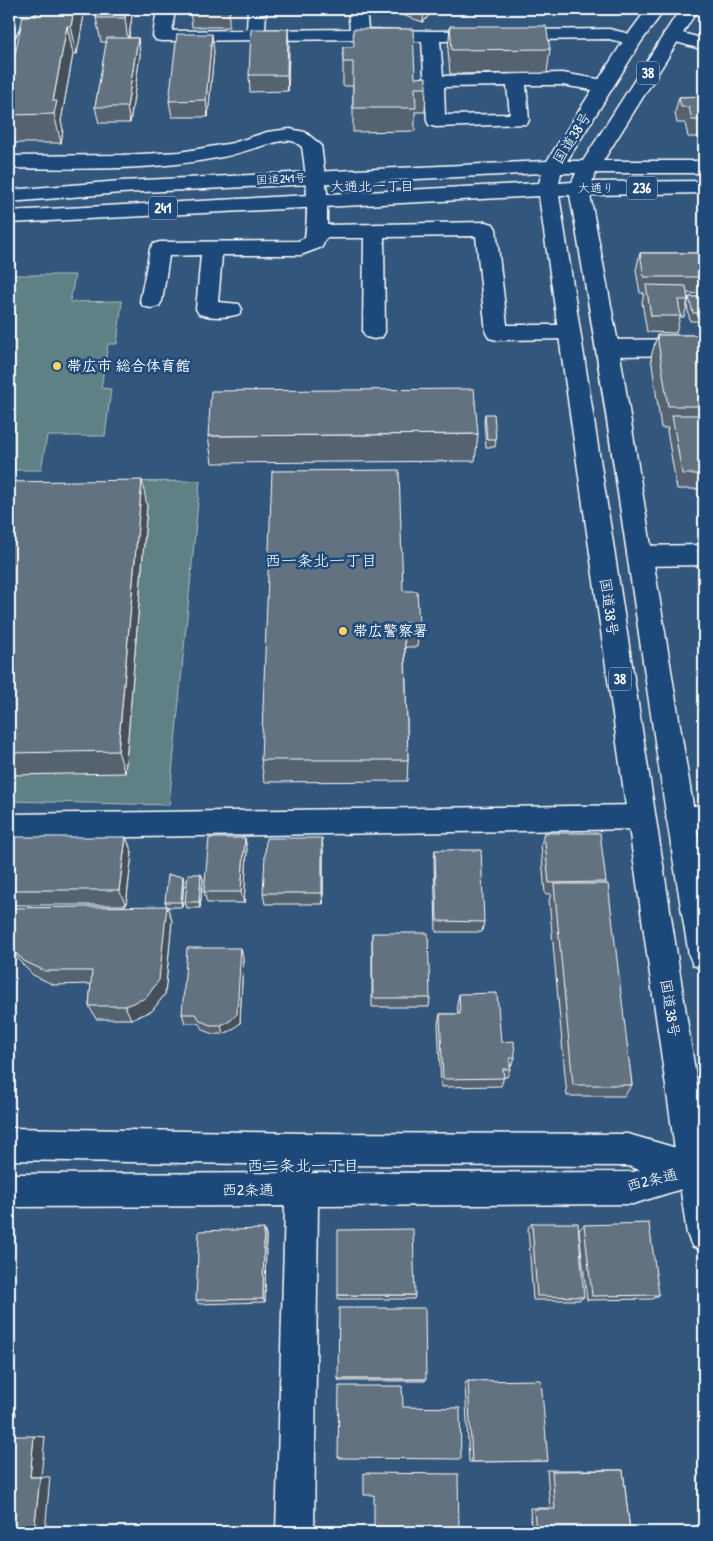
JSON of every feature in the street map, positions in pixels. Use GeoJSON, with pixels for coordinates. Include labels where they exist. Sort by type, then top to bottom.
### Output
{"type":"FeatureCollection","features":[{"type":"Feature","properties":{"kind":"main road"},"geometry":{"type":"LineString","coordinates":[[166,9],[162,36],[609,34],[633,40]]}},
{"type":"Feature","properties":{"kind":"main road"},"geometry":{"type":"LineString","coordinates":[[256,35],[257,9]]}},
{"type":"Feature","properties":{"kind":"main road"},"geometry":{"type":"LineString","coordinates":[[357,9],[360,34]]}},
{"type":"Feature","properties":{"kind":"main road","name":"国道38号"},"geometry":{"type":"LineString","coordinates":[[656,9],[633,40],[604,86],[551,178],[569,332],[704,1234]]}},
{"type":"Feature","properties":{"kind":"main road","name":"国道38号"},"geometry":{"type":"LineString","coordinates":[[584,178],[690,9]]}},
{"type":"Feature","properties":{"kind":"main road"},"geometry":{"type":"LineString","coordinates":[[9,71],[33,20]]}},
{"type":"Feature","properties":{"kind":"main road"},"geometry":{"type":"LineString","coordinates":[[672,35],[704,45]]}},
{"type":"Feature","properties":{"kind":"main road"},"geometry":{"type":"LineString","coordinates":[[431,36],[436,120],[520,120],[516,80]]}},
{"type":"Feature","properties":{"kind":"main road"},"geometry":{"type":"LineString","coordinates":[[434,82],[562,79],[604,86]]}},
{"type":"Feature","properties":{"kind":"main road"},"geometry":{"type":"LineString","coordinates":[[9,162],[176,157],[236,149],[265,138],[281,136],[298,136],[311,145],[317,178],[318,200],[315,242],[301,248],[160,249],[151,301]]}},
{"type":"Feature","properties":{"kind":"main road","name":"大通り"},"geometry":{"type":"LineString","coordinates":[[584,178],[704,167]]}},
{"type":"Feature","properties":{"kind":"main road","name":"国道241号"},"geometry":{"type":"LineString","coordinates":[[9,196],[121,187],[317,178],[551,178]]}},
{"type":"Feature","properties":{"kind":"main road","name":"大通り"},"geometry":{"type":"LineString","coordinates":[[551,178],[584,178],[704,187]]}},
{"type":"Feature","properties":{"kind":"main road","name":"国道241号"},"geometry":{"type":"LineString","coordinates":[[9,217],[318,200],[551,178]]}},
{"type":"Feature","properties":{"kind":"main road"},"geometry":{"type":"LineString","coordinates":[[584,178],[640,556],[692,818],[704,954]]}},
{"type":"Feature","properties":{"kind":"main road"},"geometry":{"type":"LineString","coordinates":[[316,232],[486,229],[497,333],[569,332]]}},
{"type":"Feature","properties":{"kind":"main road"},"geometry":{"type":"LineString","coordinates":[[374,231],[374,332]]}},
{"type":"Feature","properties":{"kind":"main road"},"geometry":{"type":"LineString","coordinates":[[212,249],[207,309],[231,308]]}},
{"type":"Feature","properties":{"kind":"main road"},"geometry":{"type":"LineString","coordinates":[[608,348],[704,347]]}},
{"type":"Feature","properties":{"kind":"main road"},"geometry":{"type":"LineString","coordinates":[[640,556],[704,555]]}},
{"type":"Feature","properties":{"kind":"main road"},"geometry":{"type":"LineString","coordinates":[[9,827],[641,817]]}},
{"type":"Feature","properties":{"kind":"main road","name":"西2条通"},"geometry":{"type":"LineString","coordinates":[[9,1144],[306,1149],[628,1150],[695,1169]]}},
{"type":"Feature","properties":{"kind":"main road","name":"西2条通"},"geometry":{"type":"LineString","coordinates":[[9,1190],[633,1188],[695,1169]]}},
{"type":"Feature","properties":{"kind":"main road"},"geometry":{"type":"LineString","coordinates":[[295,1532],[302,1190]]}},
{"type":"Feature","properties":{"kind":"green space","name":"帯広市 総合体育館"},"geometry":{"type":"Polygon","coordinates":[[[9,275],[75,275],[70,302],[122,301],[117,344],[108,344],[101,388],[111,389],[105,436],[47,436],[41,470],[9,470],[9,275]]]}},
{"type":"Feature","properties":{"kind":"green space"},"geometry":{"type":"Polygon","coordinates":[[[200,481],[169,805],[9,801],[9,483],[200,481]]]}},
{"type":"Feature","properties":{"kind":"building"},"geometry":{"type":"Polygon","coordinates":[[[37,9],[74,9],[71,26],[67,26],[53,101],[57,101],[54,114],[9,115],[9,83],[23,16],[36,16],[37,9]]]}},
{"type":"Feature","properties":{"kind":"building"},"geometry":{"type":"Polygon","coordinates":[[[98,9],[126,9],[125,18],[96,18],[98,9]]]}},
{"type":"Feature","properties":{"kind":"building"},"geometry":{"type":"Polygon","coordinates":[[[228,9],[228,10],[190,10],[228,9]]]}},
{"type":"Feature","properties":{"kind":"building"},"geometry":{"type":"Polygon","coordinates":[[[450,26],[546,26],[550,49],[452,50],[450,26]]]}},
{"type":"Feature","properties":{"kind":"building"},"geometry":{"type":"Polygon","coordinates":[[[251,29],[288,29],[287,75],[249,75],[251,29]]]}},
{"type":"Feature","properties":{"kind":"building"},"geometry":{"type":"Polygon","coordinates":[[[353,29],[413,29],[415,78],[426,77],[426,88],[415,88],[416,108],[353,108],[353,62],[343,62],[343,47],[354,47],[353,29]]]}},
{"type":"Feature","properties":{"kind":"building"},"geometry":{"type":"Polygon","coordinates":[[[177,34],[212,34],[206,100],[169,101],[177,34]]]}},
{"type":"Feature","properties":{"kind":"building"},"geometry":{"type":"Polygon","coordinates":[[[107,38],[138,38],[127,107],[95,107],[107,38]]]}},
{"type":"Feature","properties":{"kind":"building"},"geometry":{"type":"Polygon","coordinates":[[[704,96],[704,120],[692,120],[689,107],[681,107],[679,97],[704,96]]]}},
{"type":"Feature","properties":{"kind":"building"},"geometry":{"type":"Polygon","coordinates":[[[640,253],[704,253],[704,277],[644,277],[640,253]]]}},
{"type":"Feature","properties":{"kind":"building"},"geometry":{"type":"Polygon","coordinates":[[[646,285],[686,286],[688,300],[678,300],[681,316],[651,316],[646,285]]]}},
{"type":"Feature","properties":{"kind":"building"},"geometry":{"type":"Polygon","coordinates":[[[689,297],[704,297],[704,313],[693,313],[689,297]]]}},
{"type":"Feature","properties":{"kind":"building"},"geometry":{"type":"Polygon","coordinates":[[[657,335],[704,335],[704,406],[668,406],[657,335]]]}},
{"type":"Feature","properties":{"kind":"building"},"geometry":{"type":"Polygon","coordinates":[[[474,389],[478,434],[208,436],[211,391],[474,389]]]}},
{"type":"Feature","properties":{"kind":"building"},"geometry":{"type":"Polygon","coordinates":[[[485,414],[494,414],[496,439],[487,439],[485,414]]]}},
{"type":"Feature","properties":{"kind":"building"},"geometry":{"type":"Polygon","coordinates":[[[672,415],[704,415],[704,474],[682,474],[672,415]]]}},
{"type":"Feature","properties":{"kind":"building","name":"帯広警察署"},"geometry":{"type":"Polygon","coordinates":[[[399,470],[403,591],[417,591],[419,623],[404,623],[408,760],[261,760],[272,471],[399,470]]]}},
{"type":"Feature","properties":{"kind":"building"},"geometry":{"type":"Polygon","coordinates":[[[142,480],[118,751],[9,753],[9,482],[142,480]]]}},
{"type":"Feature","properties":{"kind":"building"},"geometry":{"type":"Polygon","coordinates":[[[544,833],[600,833],[606,882],[549,883],[544,833]]]}},
{"type":"Feature","properties":{"kind":"building"},"geometry":{"type":"Polygon","coordinates":[[[12,837],[126,837],[119,890],[9,890],[9,856],[12,837]]]}},
{"type":"Feature","properties":{"kind":"building"},"geometry":{"type":"Polygon","coordinates":[[[209,838],[245,838],[241,892],[204,892],[209,838]]]}},
{"type":"Feature","properties":{"kind":"building"},"geometry":{"type":"Polygon","coordinates":[[[266,838],[322,838],[322,893],[263,893],[266,838]]]}},
{"type":"Feature","properties":{"kind":"building"},"geometry":{"type":"Polygon","coordinates":[[[435,850],[481,850],[484,922],[437,921],[435,850]]]}},
{"type":"Feature","properties":{"kind":"building"},"geometry":{"type":"Polygon","coordinates":[[[188,874],[201,874],[199,902],[185,902],[188,874]]]}},
{"type":"Feature","properties":{"kind":"building"},"geometry":{"type":"Polygon","coordinates":[[[168,875],[183,876],[181,902],[165,902],[168,875]]]}},
{"type":"Feature","properties":{"kind":"building"},"geometry":{"type":"Polygon","coordinates":[[[554,884],[608,884],[632,1085],[573,1085],[554,884]]]}},
{"type":"Feature","properties":{"kind":"building"},"geometry":{"type":"Polygon","coordinates":[[[167,906],[159,980],[146,998],[125,1006],[89,1006],[92,971],[45,971],[24,961],[9,944],[9,908],[167,906]]]}},
{"type":"Feature","properties":{"kind":"building"},"geometry":{"type":"Polygon","coordinates":[[[372,933],[428,933],[430,998],[373,998],[372,933]]]}},
{"type":"Feature","properties":{"kind":"building"},"geometry":{"type":"Polygon","coordinates":[[[187,948],[241,948],[237,1014],[230,1021],[221,1025],[210,1025],[201,1021],[195,1014],[182,1014],[187,948]]]}},
{"type":"Feature","properties":{"kind":"building"},"geometry":{"type":"Polygon","coordinates":[[[497,993],[501,1042],[514,1041],[515,1058],[510,1058],[510,1069],[503,1069],[504,1078],[443,1079],[440,1014],[460,1014],[459,994],[497,993]]]}},
{"type":"Feature","properties":{"kind":"building"},"geometry":{"type":"Polygon","coordinates":[[[532,1223],[578,1223],[584,1297],[537,1296],[532,1223]]]}},
{"type":"Feature","properties":{"kind":"building"},"geometry":{"type":"Polygon","coordinates":[[[649,1223],[659,1295],[592,1296],[584,1225],[649,1223]]]}},
{"type":"Feature","properties":{"kind":"building"},"geometry":{"type":"Polygon","coordinates":[[[264,1229],[263,1299],[196,1300],[199,1231],[264,1229]]]}},
{"type":"Feature","properties":{"kind":"building"},"geometry":{"type":"Polygon","coordinates":[[[413,1229],[415,1295],[338,1295],[338,1230],[413,1229]]]}},
{"type":"Feature","properties":{"kind":"building"},"geometry":{"type":"Polygon","coordinates":[[[339,1308],[425,1308],[426,1379],[338,1379],[339,1308]]]}},
{"type":"Feature","properties":{"kind":"building"},"geometry":{"type":"Polygon","coordinates":[[[541,1380],[548,1461],[472,1462],[468,1381],[541,1380]]]}},
{"type":"Feature","properties":{"kind":"building"},"geometry":{"type":"Polygon","coordinates":[[[339,1386],[402,1386],[403,1407],[460,1408],[461,1459],[338,1458],[339,1386]]]}},
{"type":"Feature","properties":{"kind":"building"},"geometry":{"type":"Polygon","coordinates":[[[9,1436],[34,1436],[30,1477],[40,1477],[34,1532],[9,1532],[9,1436]]]}},
{"type":"Feature","properties":{"kind":"building"},"geometry":{"type":"Polygon","coordinates":[[[623,1470],[630,1532],[536,1532],[534,1509],[555,1509],[552,1471],[623,1470]]]}},
{"type":"Feature","properties":{"kind":"building"},"geometry":{"type":"Polygon","coordinates":[[[364,1473],[458,1474],[459,1532],[374,1532],[374,1495],[364,1495],[364,1473]]]}},
{"type":"Feature","properties":{"kind":"place","name":"帯広市 総合体育館"},"geometry":{"type":"Point","coordinates":[57,366]}},
{"type":"Feature","properties":{"kind":"place","name":"帯広警察署"},"geometry":{"type":"Point","coordinates":[343,631]}},
{"type":"Feature","properties":{"kind":"district","name":"大通北一丁目"},"geometry":{"type":"Point","coordinates":[372,186]}},
{"type":"Feature","properties":{"kind":"district","name":"西一条北一丁目"},"geometry":{"type":"Point","coordinates":[321,560]}},
{"type":"Feature","properties":{"kind":"district","name":"西二条北一丁目"},"geometry":{"type":"Point","coordinates":[303,1165]}}]}
